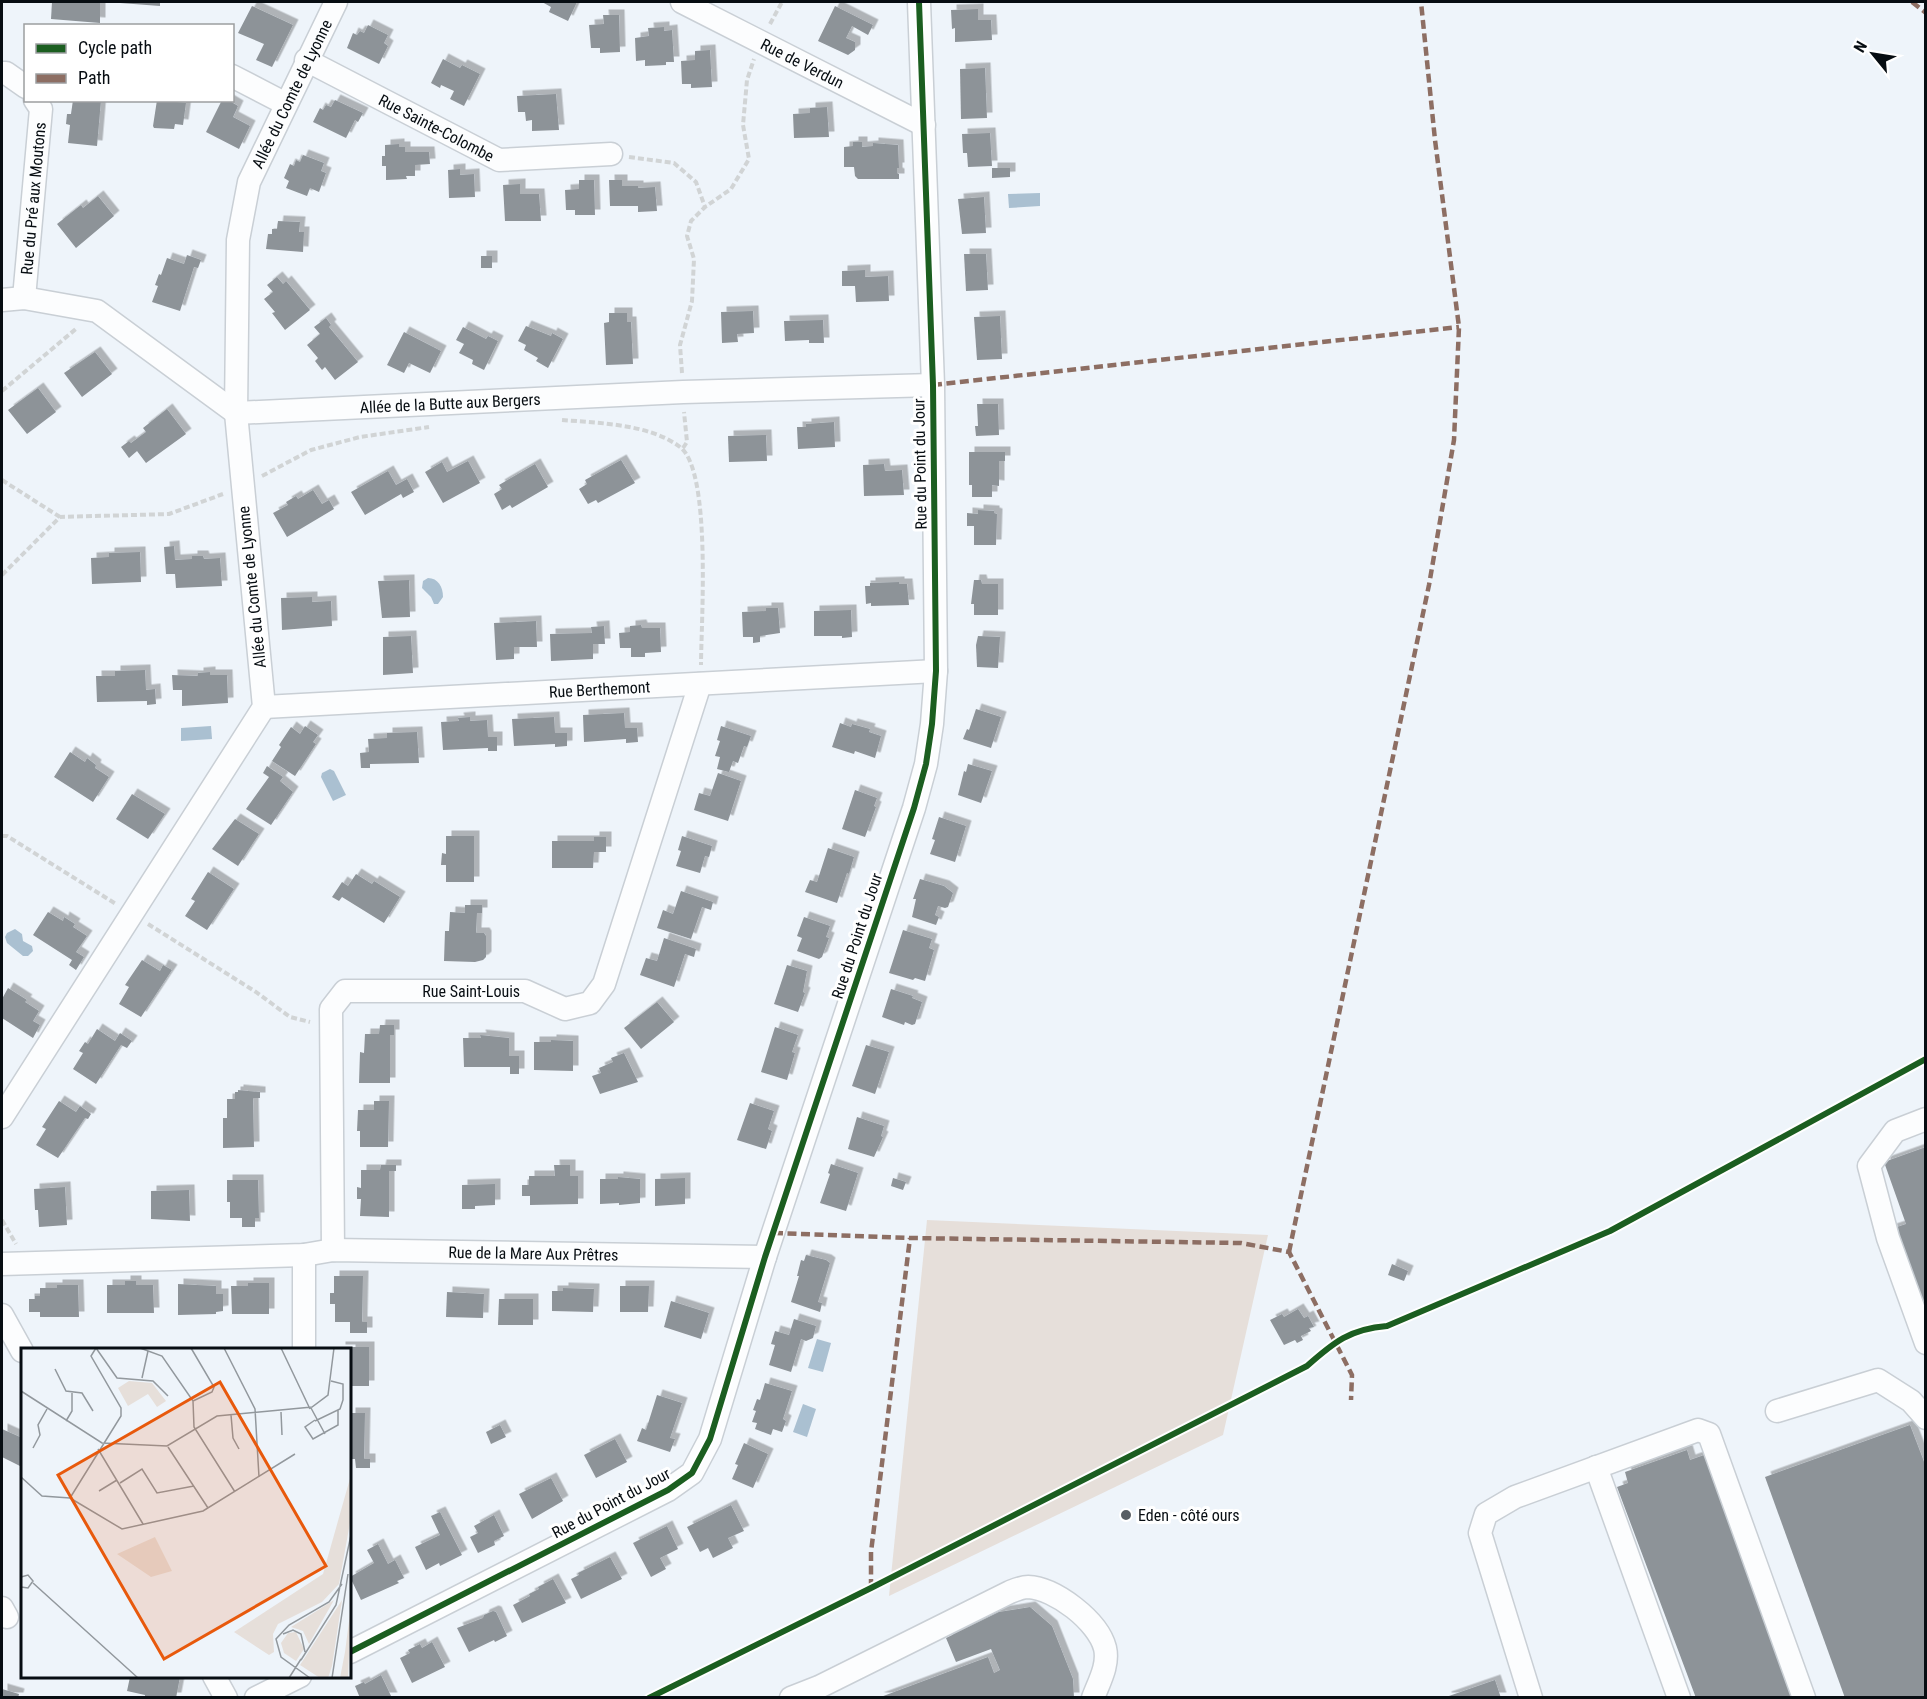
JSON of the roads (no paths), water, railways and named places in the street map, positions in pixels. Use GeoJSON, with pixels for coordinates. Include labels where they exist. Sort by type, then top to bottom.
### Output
{"type":"FeatureCollection","features":[{"type":"Feature","properties":{"kind":"street","name":"Allée du Comte de Lyonne"},"geometry":{"type":"LineString","coordinates":[[264,707],[236,413],[238,240],[249,182],[336,2]]}},
{"type":"Feature","properties":{"kind":"street","name":"Rue de Verdun"},"geometry":{"type":"LineString","coordinates":[[682,2],[924,125]]}},
{"type":"Feature","properties":{"kind":"street","name":"Rue du Point du Jour"},"geometry":{"type":"LineString","coordinates":[[351,1651],[668,1490],[692,1473],[710,1439],[765,1257],[914,808],[926,764],[932,724],[936,671],[933,385],[919,2]]}},
{"type":"Feature","properties":{"kind":"street","name":"Rue Sainte-Colombe"},"geometry":{"type":"LineString","coordinates":[[306,60],[499,160],[611,154]]}},
{"type":"Feature","properties":{"kind":"street"},"geometry":{"type":"LineString","coordinates":[[2,73],[6,73],[24,86]]}},
{"type":"Feature","properties":{"kind":"street"},"geometry":{"type":"LineString","coordinates":[[234,77],[286,104]]}},
{"type":"Feature","properties":{"kind":"street","name":"Rue du Pré aux Moutons"},"geometry":{"type":"LineString","coordinates":[[24,298],[41,109],[36,102]]}},
{"type":"Feature","properties":{"kind":"street"},"geometry":{"type":"LineString","coordinates":[[2,300],[24,298],[97,311],[236,413]]}},
{"type":"Feature","properties":{"kind":"street","name":"Allée de la Butte aux Bergers"},"geometry":{"type":"LineString","coordinates":[[236,413],[683,392],[933,385]]}},
{"type":"Feature","properties":{"kind":"street","name":"Rue Berthemont"},"geometry":{"type":"LineString","coordinates":[[264,707],[936,671]]}},
{"type":"Feature","properties":{"kind":"street","name":"Rue Saint-Louis"},"geometry":{"type":"LineString","coordinates":[[333,1250],[331,1009],[345,991],[525,991],[565,1009],[590,1003],[604,984],[700,684]]}},
{"type":"Feature","properties":{"kind":"street"},"geometry":{"type":"LineString","coordinates":[[2,1117],[264,707]]}},
{"type":"Feature","properties":{"kind":"street"},"geometry":{"type":"LineString","coordinates":[[1926,1119],[1895,1131],[1869,1166],[1888,1238],[1926,1343]]}},
{"type":"Feature","properties":{"kind":"street","name":"Rue de la Mare Aux Prêtres"},"geometry":{"type":"LineString","coordinates":[[2,1264],[304,1255],[333,1250],[765,1257]]}},
{"type":"Feature","properties":{"kind":"street"},"geometry":{"type":"LineString","coordinates":[[304,1255],[304,1348]]}},
{"type":"Feature","properties":{"kind":"street"},"geometry":{"type":"LineString","coordinates":[[2,1315],[21,1349]]}},
{"type":"Feature","properties":{"kind":"street"},"geometry":{"type":"LineString","coordinates":[[1776,1411],[1878,1380],[1911,1401],[1926,1418]]}},
{"type":"Feature","properties":{"kind":"street"},"geometry":{"type":"LineString","coordinates":[[1531,1698],[1480,1533],[1486,1514],[1515,1497],[1698,1430],[1709,1434],[1804,1698]]}},
{"type":"Feature","properties":{"kind":"street"},"geometry":{"type":"LineString","coordinates":[[1596,1467],[1679,1698]]}},
{"type":"Feature","properties":{"kind":"street"},"geometry":{"type":"LineString","coordinates":[[791,1698],[819,1687],[1010,1592],[1027,1587],[1046,1591],[1064,1601],[1086,1619],[1099,1634],[1105,1648],[1106,1662],[1093,1698]]}},
{"type":"Feature","properties":{"kind":"street"},"geometry":{"type":"LineString","coordinates":[[215,1678],[226,1698]]}},
{"type":"Feature","properties":{"kind":"street"},"geometry":{"type":"LineString","coordinates":[[272,1678],[293,1680]]}},
{"type":"Feature","properties":{"kind":"street"},"geometry":{"type":"LineString","coordinates":[[256,1698],[293,1680]]}},
{"type":"Feature","properties":{"kind":"water"},"geometry":{"type":"Polygon","coordinates":[[[1040,193],[1040,206],[1009,208],[1008,194],[1040,193]]]}},
{"type":"Feature","properties":{"kind":"water"},"geometry":{"type":"Polygon","coordinates":[[[428,578],[437,581],[441,587],[443,597],[438,604],[434,604],[422,588],[423,581],[428,578]]]}},
{"type":"Feature","properties":{"kind":"water"},"geometry":{"type":"Polygon","coordinates":[[[211,726],[212,739],[181,741],[181,728],[211,726]]]}},
{"type":"Feature","properties":{"kind":"water"},"geometry":{"type":"Polygon","coordinates":[[[330,769],[334,771],[346,795],[333,801],[321,777],[322,773],[330,769]]]}},
{"type":"Feature","properties":{"kind":"water"},"geometry":{"type":"Polygon","coordinates":[[[15,929],[22,934],[23,941],[32,946],[33,951],[28,956],[23,956],[7,943],[5,937],[7,933],[15,929]]]}},
{"type":"Feature","properties":{"kind":"water"},"geometry":{"type":"Polygon","coordinates":[[[817,1339],[831,1343],[823,1372],[808,1368],[817,1339]]]}},
{"type":"Feature","properties":{"kind":"water"},"geometry":{"type":"Polygon","coordinates":[[[803,1404],[816,1409],[807,1437],[793,1432],[803,1404]]]}},
{"type":"Feature","properties":{"kind":"place","name":"Eden - côté ours"},"geometry":{"type":"Point","coordinates":[1126,1515]}}]}
